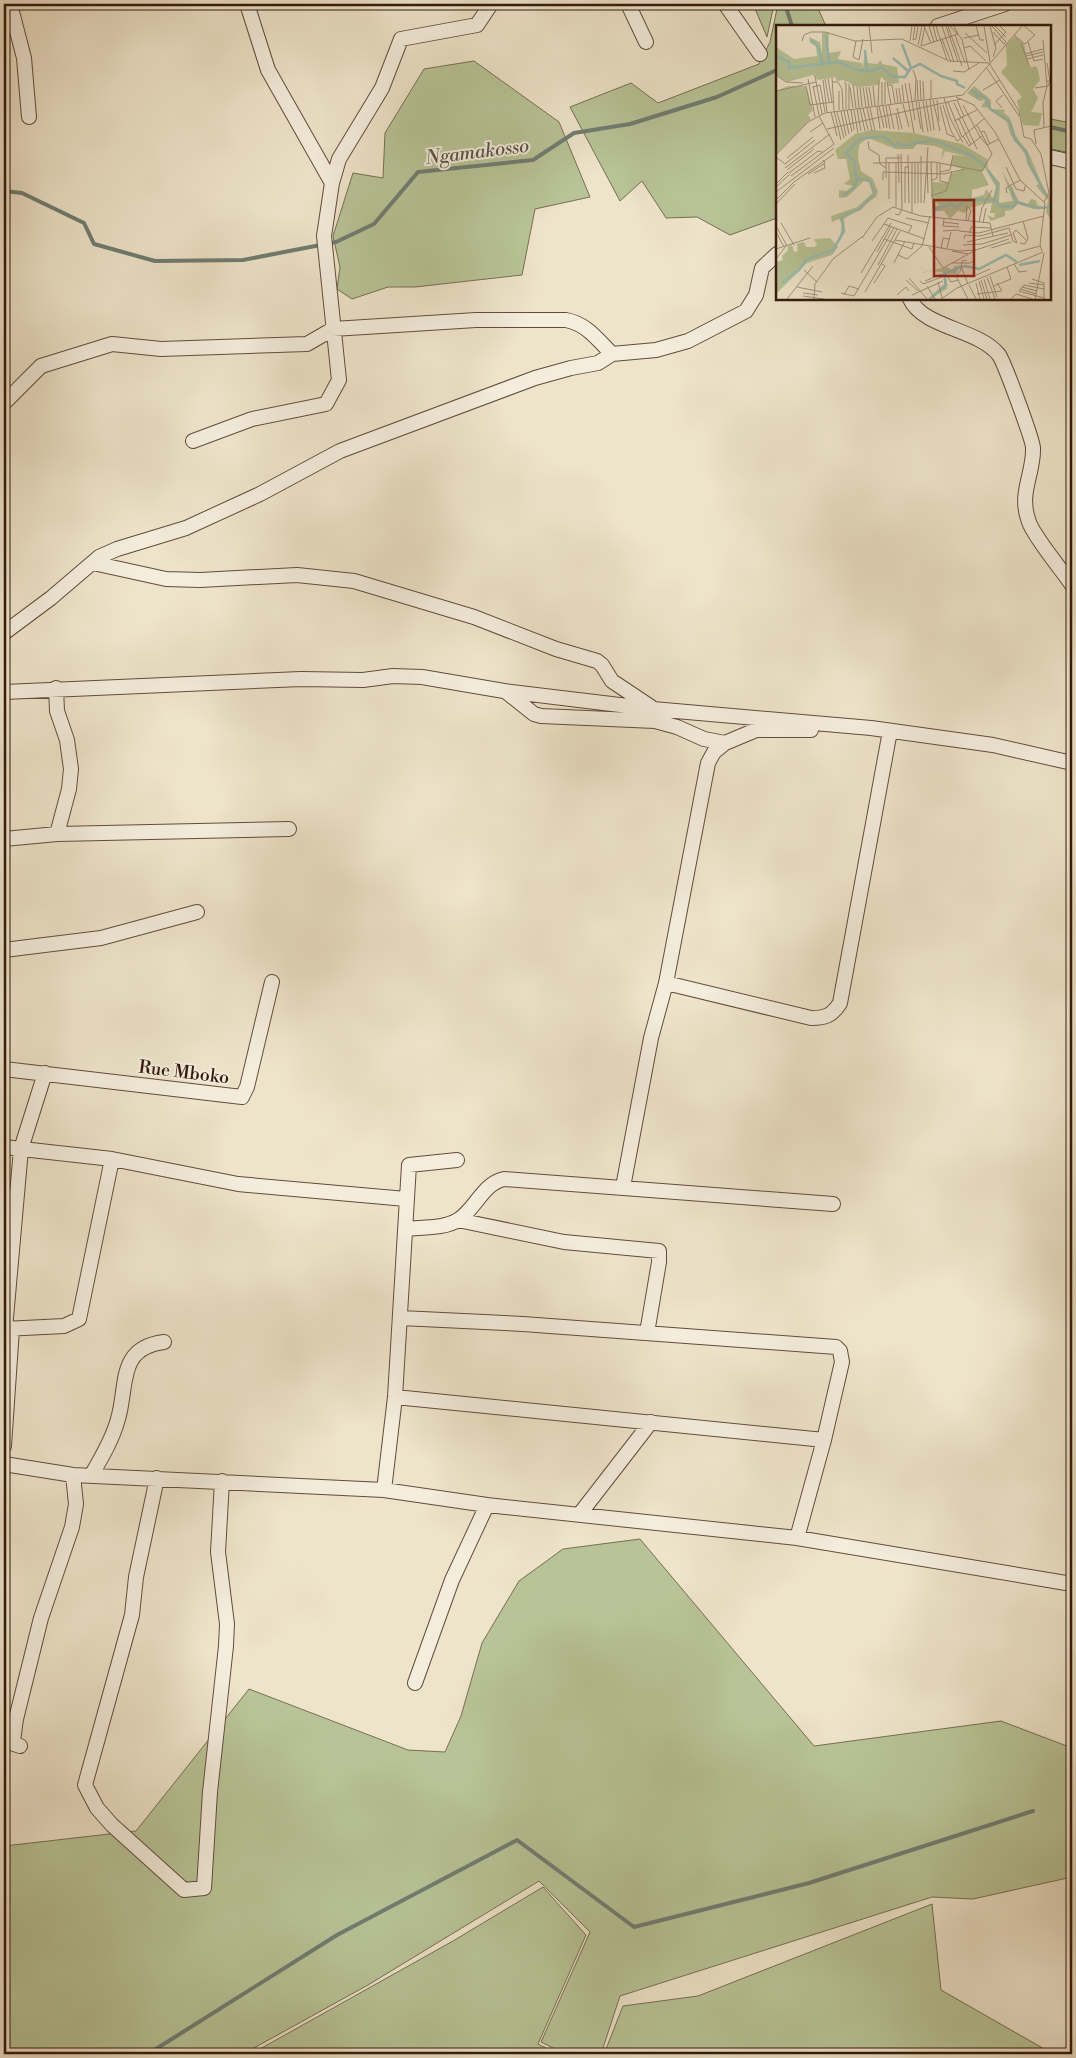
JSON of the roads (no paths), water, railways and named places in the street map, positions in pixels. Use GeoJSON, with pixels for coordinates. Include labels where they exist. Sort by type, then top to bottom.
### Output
{"type":"FeatureCollection","features":[{"type":"Feature","properties":{"kind":"street"},"geometry":{"type":"LineString","coordinates":[[10,4],[24,58],[29,117]]}},
{"type":"Feature","properties":{"kind":"street"},"geometry":{"type":"LineString","coordinates":[[247,4],[268,70],[332,183]]}},
{"type":"Feature","properties":{"kind":"street"},"geometry":{"type":"LineString","coordinates":[[193,442],[252,419],[326,404],[339,380],[324,236],[332,183],[339,159],[382,88],[400,39],[477,25],[491,4]]}},
{"type":"Feature","properties":{"kind":"street"},"geometry":{"type":"LineString","coordinates":[[628,4],[646,42]]}},
{"type":"Feature","properties":{"kind":"street"},"geometry":{"type":"LineString","coordinates":[[725,4],[760,54]]}},
{"type":"Feature","properties":{"kind":"street"},"geometry":{"type":"LineString","coordinates":[[941,25],[1005,4]]}},
{"type":"Feature","properties":{"kind":"street"},"geometry":{"type":"LineString","coordinates":[[1051,158],[1072,162]]}},
{"type":"Feature","properties":{"kind":"street"},"geometry":{"type":"LineString","coordinates":[[4,633],[51,598],[93,562],[109,552],[195,524],[260,494],[340,451],[535,378],[598,363],[612,354],[656,350],[688,342],[746,311],[756,295],[762,268],[776,255]]}},
{"type":"Feature","properties":{"kind":"street"},"geometry":{"type":"LineString","coordinates":[[911,300],[919,311],[973,337],[999,356],[1034,445],[1026,480],[1025,505],[1029,524],[1072,585]]}},
{"type":"Feature","properties":{"kind":"street"},"geometry":{"type":"LineString","coordinates":[[4,403],[41,366],[112,344],[161,349],[307,344],[333,329],[476,320],[566,320],[578,323],[587,329],[612,354]]}},
{"type":"Feature","properties":{"kind":"street"},"geometry":{"type":"LineString","coordinates":[[93,562],[166,579],[200,580],[298,575],[354,581],[474,617],[556,649],[597,662],[602,665],[612,681],[653,709]]}},
{"type":"Feature","properties":{"kind":"street"},"geometry":{"type":"LineString","coordinates":[[4,692],[56,688],[301,679],[363,680],[393,676],[422,677],[504,691],[653,709],[871,728],[993,745],[1072,763]]}},
{"type":"Feature","properties":{"kind":"street"},"geometry":{"type":"LineString","coordinates":[[56,688],[57,711],[66,740],[71,769],[69,789],[57,834]]}},
{"type":"Feature","properties":{"kind":"street"},"geometry":{"type":"LineString","coordinates":[[504,691],[534,714],[541,716],[655,721],[677,727],[704,739],[725,743]]}},
{"type":"Feature","properties":{"kind":"street"},"geometry":{"type":"LineString","coordinates":[[623,1187],[651,1038],[666,983],[708,763],[714,752],[725,743],[756,730],[845,732],[871,728]]}},
{"type":"Feature","properties":{"kind":"street"},"geometry":{"type":"LineString","coordinates":[[666,983],[811,1018],[830,1016],[836,1010],[840,1003],[890,731]]}},
{"type":"Feature","properties":{"kind":"street"},"geometry":{"type":"LineString","coordinates":[[4,839],[57,834],[289,829]]}},
{"type":"Feature","properties":{"kind":"street"},"geometry":{"type":"LineString","coordinates":[[4,950],[102,938],[197,912]]}},
{"type":"Feature","properties":{"kind":"street","name":"Rue Mboko"},"geometry":{"type":"LineString","coordinates":[[4,1069],[45,1072],[238,1098],[242,1096],[247,1087],[272,982]]}},
{"type":"Feature","properties":{"kind":"street"},"geometry":{"type":"LineString","coordinates":[[4,1446],[7,1329],[22,1149],[45,1072]]}},
{"type":"Feature","properties":{"kind":"street"},"geometry":{"type":"LineString","coordinates":[[4,1147],[112,1159],[238,1184],[406,1199]]}},
{"type":"Feature","properties":{"kind":"street"},"geometry":{"type":"LineString","coordinates":[[7,1329],[64,1326],[79,1319],[112,1159]]}},
{"type":"Feature","properties":{"kind":"street"},"geometry":{"type":"LineString","coordinates":[[384,1490],[395,1397],[409,1164],[457,1160]]}},
{"type":"Feature","properties":{"kind":"street"},"geometry":{"type":"LineString","coordinates":[[405,1229],[447,1225],[458,1220],[488,1187],[504,1179],[834,1204]]}},
{"type":"Feature","properties":{"kind":"street"},"geometry":{"type":"LineString","coordinates":[[458,1220],[564,1242],[659,1251],[659,1262],[647,1333]]}},
{"type":"Feature","properties":{"kind":"street"},"geometry":{"type":"LineString","coordinates":[[400,1318],[836,1347],[840,1351],[842,1362],[824,1440],[797,1538]]}},
{"type":"Feature","properties":{"kind":"street"},"geometry":{"type":"LineString","coordinates":[[92,1474],[118,1421],[123,1383],[132,1360],[139,1350],[149,1344],[164,1342]]}},
{"type":"Feature","properties":{"kind":"street"},"geometry":{"type":"LineString","coordinates":[[395,1397],[824,1440]]}},
{"type":"Feature","properties":{"kind":"street"},"geometry":{"type":"LineString","coordinates":[[579,1515],[651,1422]]}},
{"type":"Feature","properties":{"kind":"street"},"geometry":{"type":"LineString","coordinates":[[4,1464],[73,1475],[92,1474],[384,1490],[487,1505],[797,1538],[1072,1584]]}},
{"type":"Feature","properties":{"kind":"street"},"geometry":{"type":"LineString","coordinates":[[20,1746],[13,1741],[16,1719],[41,1618],[72,1527],[76,1504],[73,1475]]}},
{"type":"Feature","properties":{"kind":"street"},"geometry":{"type":"LineString","coordinates":[[157,1478],[136,1577],[130,1623],[86,1785],[97,1808],[112,1825],[184,1890],[204,1888],[210,1792],[227,1624],[218,1552],[222,1481]]}},
{"type":"Feature","properties":{"kind":"street"},"geometry":{"type":"LineString","coordinates":[[415,1683],[452,1580],[487,1505]]}},
{"type":"Feature","properties":{"kind":"waterway","name":"Ngamakosso"},"geometry":{"type":"LineString","coordinates":[[785,4],[792,25]]}},
{"type":"Feature","properties":{"kind":"waterway","name":"Ngamakosso"},"geometry":{"type":"LineString","coordinates":[[4,191],[22,193],[84,223],[94,244],[155,261],[243,260],[336,242],[374,224],[418,172],[533,160],[574,133],[630,124],[717,97],[776,70]]}},
{"type":"Feature","properties":{"kind":"waterway"},"geometry":{"type":"LineString","coordinates":[[1051,127],[1072,132]]}},
{"type":"Feature","properties":{"kind":"waterway"},"geometry":{"type":"LineString","coordinates":[[148,2054],[337,1935],[517,1840],[634,1927],[809,1883],[1033,1811]]}}]}
